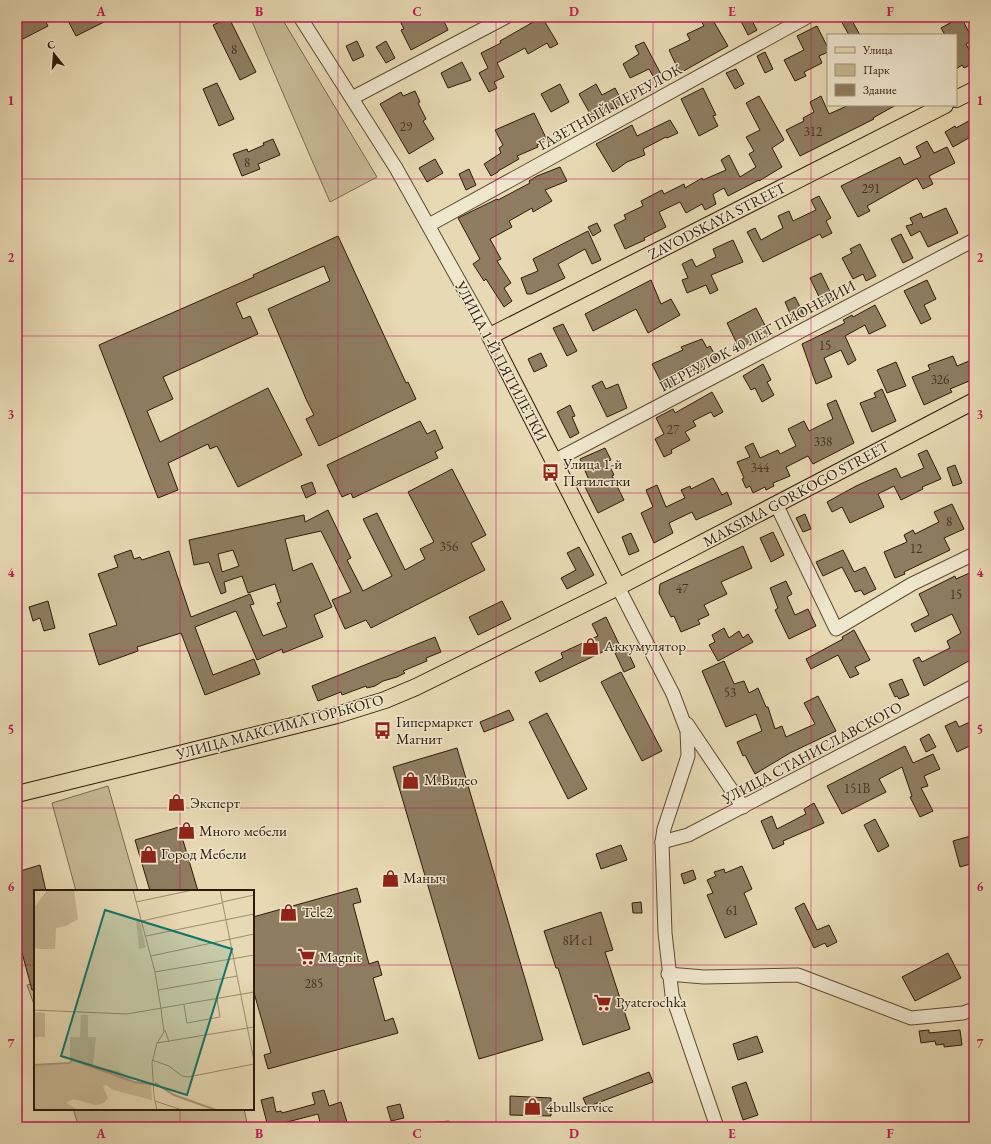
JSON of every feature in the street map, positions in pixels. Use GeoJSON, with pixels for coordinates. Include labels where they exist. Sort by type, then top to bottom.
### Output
{"type":"FeatureCollection","features":[{"type":"Feature","properties":{"kind":"main road"},"geometry":{"type":"LineString","coordinates":[[957,98],[974,90]]}},
{"type":"Feature","properties":{"kind":"main road","name":"ZAVODSKAYA STREET"},"geometry":{"type":"LineString","coordinates":[[490,336],[943,106]]}},
{"type":"Feature","properties":{"kind":"main road","name":"УЛИЦА 1-Й ПЯТИЛЕТКИ"},"geometry":{"type":"LineString","coordinates":[[490,336],[618,587]]}},
{"type":"Feature","properties":{"kind":"main road","name":"MAKSIMA GORKOGO STREET"},"geometry":{"type":"LineString","coordinates":[[618,587],[974,401]]}},
{"type":"Feature","properties":{"kind":"main road","name":"УЛИЦА МАКСИМА ГОРЬКОГО"},"geometry":{"type":"LineString","coordinates":[[17,794],[337,715],[385,700],[446,674],[618,587]]}},
{"type":"Feature","properties":{"kind":"street","name":"УЛИЦА 1-Й ПЯТИЛЕТКИ"},"geometry":{"type":"LineString","coordinates":[[300,17],[352,98],[428,225],[490,336]]}},
{"type":"Feature","properties":{"kind":"street"},"geometry":{"type":"LineString","coordinates":[[352,98],[506,17]]}},
{"type":"Feature","properties":{"kind":"street","name":"ГАЗЕТНЫЙ ПЕРЕУЛОК"},"geometry":{"type":"LineString","coordinates":[[428,225],[807,17]]}},
{"type":"Feature","properties":{"kind":"street","name":"ПЕРЕУЛОК 40 ЛЕТ ПИОНЕРИИ"},"geometry":{"type":"LineString","coordinates":[[554,461],[974,240]]}},
{"type":"Feature","properties":{"kind":"street"},"geometry":{"type":"LineString","coordinates":[[776,504],[836,629],[912,584],[974,554]]}},
{"type":"Feature","properties":{"kind":"street","name":"УЛИЦА 1-Й ПЯТИЛЕТКИ"},"geometry":{"type":"LineString","coordinates":[[618,587],[682,716],[743,807]]}},
{"type":"Feature","properties":{"kind":"street","name":"УЛИЦА СТАНИСЛАВСКОГО"},"geometry":{"type":"LineString","coordinates":[[662,842],[688,835],[974,686]]}},
{"type":"Feature","properties":{"kind":"street","name":"УЛИЦА 1-Й ПЯТИЛЕТКИ"},"geometry":{"type":"LineString","coordinates":[[682,716],[688,746],[688,756],[664,829],[662,842],[664,932],[668,974],[678,1016],[716,1127]]}},
{"type":"Feature","properties":{"kind":"street"},"geometry":{"type":"LineString","coordinates":[[668,974],[704,977],[798,975],[911,1018],[963,1013],[974,1009]]}},
{"type":"Feature","properties":{"kind":"green space"},"geometry":{"type":"Polygon","coordinates":[[[250,17],[281,17],[377,177],[330,202],[250,17]]]}},
{"type":"Feature","properties":{"kind":"green space"},"geometry":{"type":"Polygon","coordinates":[[[108,786],[138,890],[76,890],[52,803],[108,786]]]}},
{"type":"Feature","properties":{"kind":"green space"},"geometry":{"type":"Polygon","coordinates":[[[34,983],[34,1004],[27,985],[34,983]]]}},
{"type":"Feature","properties":{"kind":"green space"},"geometry":{"type":"Polygon","coordinates":[[[73,1110],[244,1110],[248,1127],[79,1127],[73,1110]]]}},
{"type":"Feature","properties":{"kind":"green space"},"geometry":{"type":"Polygon","coordinates":[[[449,1121],[458,1127],[381,1127],[449,1121]]]}},
{"type":"Feature","properties":{"kind":"building"},"geometry":{"type":"Polygon","coordinates":[[[17,17],[43,17],[48,26],[17,42],[17,17]]]}},
{"type":"Feature","properties":{"kind":"building"},"geometry":{"type":"Polygon","coordinates":[[[66,17],[114,17],[76,36],[66,17]]]}},
{"type":"Feature","properties":{"kind":"building"},"geometry":{"type":"Polygon","coordinates":[[[398,17],[442,17],[448,30],[411,50],[401,30],[404,29],[398,17]]]}},
{"type":"Feature","properties":{"kind":"building"},"geometry":{"type":"Polygon","coordinates":[[[542,17],[558,44],[550,48],[547,43],[528,54],[525,48],[497,63],[504,77],[494,82],[497,88],[489,92],[479,73],[488,68],[481,53],[501,43],[500,41],[542,17]]]}},
{"type":"Feature","properties":{"kind":"building"},"geometry":{"type":"Polygon","coordinates":[[[706,17],[711,17],[728,46],[680,73],[669,50],[690,40],[687,34],[704,26],[701,21],[706,17]]]}},
{"type":"Feature","properties":{"kind":"building"},"geometry":{"type":"Polygon","coordinates":[[[739,17],[750,17],[757,30],[748,35],[739,17]]]}},
{"type":"Feature","properties":{"kind":"building"},"geometry":{"type":"Polygon","coordinates":[[[839,17],[850,17],[859,34],[848,34],[839,17]]]}},
{"type":"Feature","properties":{"kind":"building"},"geometry":{"type":"Polygon","coordinates":[[[961,17],[973,40],[966,44],[974,59],[974,63],[964,68],[962,65],[957,68],[957,34],[944,34],[941,28],[961,17]]]}},
{"type":"Feature","properties":{"kind":"building"},"geometry":{"type":"Polygon","coordinates":[[[229,18],[256,72],[240,80],[213,25],[229,18]]]}},
{"type":"Feature","properties":{"kind":"building"},"geometry":{"type":"Polygon","coordinates":[[[817,26],[827,46],[827,52],[819,56],[822,63],[804,72],[806,76],[795,81],[784,60],[804,50],[797,36],[817,26]]]}},
{"type":"Feature","properties":{"kind":"building"},"geometry":{"type":"Polygon","coordinates":[[[357,41],[364,56],[353,61],[346,46],[357,41]]]}},
{"type":"Feature","properties":{"kind":"building"},"geometry":{"type":"Polygon","coordinates":[[[386,41],[395,58],[386,63],[376,47],[386,41]]]}},
{"type":"Feature","properties":{"kind":"building"},"geometry":{"type":"Polygon","coordinates":[[[644,42],[664,80],[657,83],[649,69],[630,78],[623,64],[639,54],[635,46],[644,42]]]}},
{"type":"Feature","properties":{"kind":"building"},"geometry":{"type":"Polygon","coordinates":[[[765,52],[773,69],[765,73],[757,56],[765,52]]]}},
{"type":"Feature","properties":{"kind":"building"},"geometry":{"type":"Polygon","coordinates":[[[462,62],[471,80],[448,88],[441,73],[462,62]]]}},
{"type":"Feature","properties":{"kind":"building"},"geometry":{"type":"Polygon","coordinates":[[[736,69],[744,84],[735,89],[726,73],[736,69]]]}},
{"type":"Feature","properties":{"kind":"building"},"geometry":{"type":"Polygon","coordinates":[[[217,83],[234,119],[219,126],[203,89],[217,83]]]}},
{"type":"Feature","properties":{"kind":"building"},"geometry":{"type":"Polygon","coordinates":[[[560,84],[569,102],[551,112],[541,94],[560,84]]]}},
{"type":"Feature","properties":{"kind":"building"},"geometry":{"type":"Polygon","coordinates":[[[596,84],[602,95],[615,88],[624,105],[614,110],[613,108],[593,119],[579,94],[596,84]]]}},
{"type":"Feature","properties":{"kind":"building"},"geometry":{"type":"Polygon","coordinates":[[[703,88],[716,115],[713,116],[718,126],[699,136],[681,99],[703,88]]]}},
{"type":"Feature","properties":{"kind":"building"},"geometry":{"type":"Polygon","coordinates":[[[415,91],[420,102],[418,103],[426,119],[423,121],[434,139],[409,154],[380,104],[401,92],[403,96],[415,91]]]}},
{"type":"Feature","properties":{"kind":"building"},"geometry":{"type":"Polygon","coordinates":[[[759,96],[784,140],[772,148],[782,167],[759,181],[728,196],[724,188],[713,194],[716,204],[705,210],[702,204],[686,213],[680,202],[659,212],[666,227],[644,238],[645,240],[625,249],[614,225],[626,219],[624,215],[643,206],[641,201],[662,190],[664,194],[684,184],[685,188],[702,178],[703,180],[726,170],[721,160],[729,155],[740,177],[756,167],[749,154],[754,151],[746,137],[760,130],[746,103],[759,96]]]}},
{"type":"Feature","properties":{"kind":"building"},"geometry":{"type":"Polygon","coordinates":[[[821,96],[829,114],[847,106],[894,106],[873,118],[874,119],[800,156],[786,130],[804,121],[803,118],[814,112],[810,102],[821,96]]]}},
{"type":"Feature","properties":{"kind":"building"},"geometry":{"type":"Polygon","coordinates":[[[534,113],[547,140],[537,145],[538,147],[517,156],[519,159],[491,176],[484,164],[501,153],[499,148],[503,145],[495,130],[534,113]]]}},
{"type":"Feature","properties":{"kind":"building"},"geometry":{"type":"Polygon","coordinates":[[[974,118],[974,135],[953,147],[945,132],[974,118]]]}},
{"type":"Feature","properties":{"kind":"building"},"geometry":{"type":"Polygon","coordinates":[[[670,120],[678,133],[667,138],[666,137],[643,149],[645,155],[627,162],[613,172],[596,144],[632,125],[637,136],[670,120]]]}},
{"type":"Feature","properties":{"kind":"building"},"geometry":{"type":"Polygon","coordinates":[[[273,139],[280,155],[258,164],[260,169],[242,176],[233,154],[247,149],[248,152],[273,139]]]}},
{"type":"Feature","properties":{"kind":"building"},"geometry":{"type":"Polygon","coordinates":[[[927,141],[934,153],[947,147],[955,163],[929,176],[933,184],[923,189],[917,178],[867,206],[870,211],[858,217],[841,186],[900,157],[904,165],[921,157],[916,147],[927,141]]]}},
{"type":"Feature","properties":{"kind":"building"},"geometry":{"type":"Polygon","coordinates":[[[435,159],[443,173],[427,182],[419,168],[435,159]]]}},
{"type":"Feature","properties":{"kind":"building"},"geometry":{"type":"Polygon","coordinates":[[[560,167],[567,181],[545,190],[552,201],[533,212],[532,208],[509,221],[512,227],[490,239],[501,259],[497,261],[511,283],[504,288],[512,301],[504,307],[486,279],[484,281],[473,264],[480,259],[458,218],[497,199],[498,200],[530,183],[529,181],[537,176],[560,167]]]}},
{"type":"Feature","properties":{"kind":"building"},"geometry":{"type":"Polygon","coordinates":[[[469,169],[476,185],[466,190],[459,174],[469,169]]]}},
{"type":"Feature","properties":{"kind":"building"},"geometry":{"type":"Polygon","coordinates":[[[819,196],[831,218],[826,221],[832,233],[822,238],[820,234],[763,262],[747,232],[755,228],[761,240],[783,228],[778,216],[789,211],[793,221],[816,210],[811,200],[819,196]]]}},
{"type":"Feature","properties":{"kind":"building"},"geometry":{"type":"Polygon","coordinates":[[[946,208],[958,233],[928,247],[920,231],[911,236],[906,226],[913,224],[910,218],[921,213],[923,218],[946,208]]]}},
{"type":"Feature","properties":{"kind":"building"},"geometry":{"type":"Polygon","coordinates":[[[597,223],[601,231],[593,236],[588,227],[597,223]]]}},
{"type":"Feature","properties":{"kind":"building"},"geometry":{"type":"Polygon","coordinates":[[[588,231],[601,260],[592,264],[585,249],[558,264],[565,278],[531,294],[527,294],[521,278],[538,271],[533,259],[588,231]]]}},
{"type":"Feature","properties":{"kind":"building"},"geometry":{"type":"Polygon","coordinates":[[[901,234],[913,258],[903,263],[891,239],[901,234]]]}},
{"type":"Feature","properties":{"kind":"building"},"geometry":{"type":"Polygon","coordinates":[[[338,236],[406,383],[408,382],[416,399],[319,446],[306,419],[314,415],[268,309],[330,281],[324,266],[236,303],[243,319],[250,316],[258,334],[163,377],[173,399],[147,411],[160,442],[268,388],[302,455],[238,487],[217,446],[210,449],[208,444],[168,463],[178,490],[158,498],[99,345],[254,277],[253,275],[338,236]]]}},
{"type":"Feature","properties":{"kind":"building"},"geometry":{"type":"Polygon","coordinates":[[[733,240],[743,262],[711,275],[718,290],[710,294],[706,285],[687,293],[682,280],[688,278],[682,264],[692,259],[696,267],[716,257],[713,249],[733,240]]]}},
{"type":"Feature","properties":{"kind":"building"},"geometry":{"type":"Polygon","coordinates":[[[860,244],[876,276],[866,281],[863,274],[853,279],[842,258],[852,253],[850,249],[860,244]]]}},
{"type":"Feature","properties":{"kind":"building"},"geometry":{"type":"Polygon","coordinates":[[[821,273],[834,300],[823,305],[810,278],[821,273]]]}},
{"type":"Feature","properties":{"kind":"building"},"geometry":{"type":"Polygon","coordinates":[[[651,280],[661,304],[671,299],[680,315],[648,333],[636,309],[593,331],[585,314],[651,280]]]}},
{"type":"Feature","properties":{"kind":"building"},"geometry":{"type":"Polygon","coordinates":[[[927,280],[936,299],[924,305],[931,319],[921,324],[904,291],[927,280]]]}},
{"type":"Feature","properties":{"kind":"building"},"geometry":{"type":"Polygon","coordinates":[[[795,297],[804,315],[793,320],[785,302],[795,297]]]}},
{"type":"Feature","properties":{"kind":"building"},"geometry":{"type":"Polygon","coordinates":[[[875,305],[886,326],[869,334],[865,325],[845,336],[856,360],[848,365],[841,350],[824,358],[832,377],[816,384],[802,344],[845,323],[843,320],[852,315],[853,317],[875,305]]]}},
{"type":"Feature","properties":{"kind":"building"},"geometry":{"type":"Polygon","coordinates":[[[756,308],[770,335],[759,342],[758,339],[739,348],[727,323],[756,308]]]}},
{"type":"Feature","properties":{"kind":"building"},"geometry":{"type":"Polygon","coordinates":[[[563,324],[577,351],[567,356],[553,328],[563,324]]]}},
{"type":"Feature","properties":{"kind":"building"},"geometry":{"type":"Polygon","coordinates":[[[702,339],[707,348],[710,346],[717,359],[702,367],[704,370],[693,375],[689,365],[669,376],[673,384],[664,388],[652,364],[683,350],[681,347],[702,339]]]}},
{"type":"Feature","properties":{"kind":"building"},"geometry":{"type":"Polygon","coordinates":[[[541,353],[547,366],[534,372],[528,359],[541,353]]]}},
{"type":"Feature","properties":{"kind":"building"},"geometry":{"type":"Polygon","coordinates":[[[953,356],[957,366],[974,359],[974,379],[950,389],[952,392],[924,405],[912,377],[930,370],[928,365],[953,356]]]}},
{"type":"Feature","properties":{"kind":"building"},"geometry":{"type":"Polygon","coordinates":[[[896,362],[906,386],[887,393],[877,370],[896,362]]]}},
{"type":"Feature","properties":{"kind":"building"},"geometry":{"type":"Polygon","coordinates":[[[763,364],[771,380],[767,382],[774,395],[762,402],[755,388],[751,390],[743,376],[763,364]]]}},
{"type":"Feature","properties":{"kind":"building"},"geometry":{"type":"Polygon","coordinates":[[[602,381],[606,389],[618,384],[627,408],[607,417],[592,386],[602,381]]]}},
{"type":"Feature","properties":{"kind":"building"},"geometry":{"type":"Polygon","coordinates":[[[882,389],[896,421],[872,432],[860,403],[876,397],[874,393],[882,389]]]}},
{"type":"Feature","properties":{"kind":"building"},"geometry":{"type":"Polygon","coordinates":[[[712,392],[723,412],[714,417],[711,412],[693,421],[696,426],[685,432],[690,440],[671,450],[672,453],[664,457],[655,439],[664,434],[656,418],[673,409],[675,413],[712,392]]]}},
{"type":"Feature","properties":{"kind":"building"},"geometry":{"type":"Polygon","coordinates":[[[836,400],[854,443],[813,464],[808,456],[786,467],[790,476],[773,483],[774,486],[766,490],[765,487],[753,493],[750,486],[746,488],[742,479],[744,478],[737,462],[750,457],[745,447],[753,443],[760,458],[778,450],[780,454],[796,446],[788,429],[804,421],[809,431],[833,419],[827,404],[836,400]]]}},
{"type":"Feature","properties":{"kind":"building"},"geometry":{"type":"Polygon","coordinates":[[[570,405],[575,416],[572,417],[579,433],[570,438],[557,412],[570,405]]]}},
{"type":"Feature","properties":{"kind":"building"},"geometry":{"type":"Polygon","coordinates":[[[420,421],[427,434],[435,430],[443,448],[435,452],[438,458],[353,498],[351,493],[342,497],[327,465],[420,421]]]}},
{"type":"Feature","properties":{"kind":"building"},"geometry":{"type":"Polygon","coordinates":[[[605,448],[611,460],[607,461],[614,475],[612,476],[624,500],[598,513],[583,483],[589,480],[580,459],[605,448]]]}},
{"type":"Feature","properties":{"kind":"building"},"geometry":{"type":"Polygon","coordinates":[[[927,450],[941,479],[922,487],[923,489],[901,500],[894,486],[878,494],[884,507],[850,523],[842,507],[832,512],[827,502],[856,486],[896,468],[901,478],[924,468],[918,454],[927,450]]]}},
{"type":"Feature","properties":{"kind":"building"},"geometry":{"type":"Polygon","coordinates":[[[955,465],[962,483],[953,486],[947,468],[955,465]]]}},
{"type":"Feature","properties":{"kind":"building"},"geometry":{"type":"Polygon","coordinates":[[[452,469],[486,535],[471,543],[485,570],[371,628],[366,620],[345,629],[332,600],[351,592],[321,531],[285,539],[293,571],[312,563],[332,607],[314,615],[323,637],[283,653],[282,649],[257,660],[236,611],[195,627],[213,675],[254,659],[260,674],[205,695],[181,633],[137,647],[138,651],[99,665],[89,634],[117,625],[98,574],[118,567],[114,556],[131,550],[134,559],[140,557],[142,560],[169,551],[191,617],[250,594],[254,604],[250,605],[263,636],[287,627],[277,603],[281,602],[275,584],[248,593],[242,576],[224,582],[226,592],[221,594],[209,562],[194,565],[189,540],[304,515],[305,522],[328,510],[351,558],[347,560],[363,591],[392,576],[363,519],[377,513],[405,570],[425,559],[420,549],[434,542],[408,492],[452,469]],[[233,550],[218,554],[222,572],[239,566],[233,550]]]}},
{"type":"Feature","properties":{"kind":"building"},"geometry":{"type":"Polygon","coordinates":[[[713,478],[722,495],[727,492],[732,504],[696,520],[692,512],[669,523],[673,533],[654,543],[641,513],[653,507],[646,490],[657,485],[666,507],[685,498],[681,490],[690,486],[691,489],[713,478]]]}},
{"type":"Feature","properties":{"kind":"building"},"geometry":{"type":"Polygon","coordinates":[[[312,482],[316,493],[306,498],[301,486],[312,482]]]}},
{"type":"Feature","properties":{"kind":"building"},"geometry":{"type":"Polygon","coordinates":[[[952,504],[964,529],[944,538],[950,550],[904,572],[905,574],[895,578],[884,552],[907,542],[904,535],[913,530],[915,534],[939,522],[934,512],[952,504]]]}},
{"type":"Feature","properties":{"kind":"building"},"geometry":{"type":"Polygon","coordinates":[[[805,514],[811,529],[803,532],[796,518],[805,514]]]}},
{"type":"Feature","properties":{"kind":"building"},"geometry":{"type":"Polygon","coordinates":[[[773,532],[784,555],[771,562],[760,538],[773,532]]]}},
{"type":"Feature","properties":{"kind":"building"},"geometry":{"type":"Polygon","coordinates":[[[631,533],[639,551],[629,555],[622,537],[631,533]]]}},
{"type":"Feature","properties":{"kind":"building"},"geometry":{"type":"Polygon","coordinates":[[[743,546],[752,568],[721,582],[727,594],[704,605],[709,615],[698,620],[700,624],[681,632],[674,616],[671,617],[659,593],[660,584],[743,546]]]}},
{"type":"Feature","properties":{"kind":"building"},"geometry":{"type":"Polygon","coordinates":[[[579,547],[594,575],[567,589],[561,578],[576,570],[567,553],[579,547]]]}},
{"type":"Feature","properties":{"kind":"building"},"geometry":{"type":"Polygon","coordinates":[[[843,550],[854,572],[865,567],[876,589],[864,595],[861,590],[855,592],[842,567],[823,576],[816,562],[843,550]]]}},
{"type":"Feature","properties":{"kind":"building"},"geometry":{"type":"Polygon","coordinates":[[[974,571],[974,658],[924,686],[913,660],[919,657],[922,662],[950,648],[947,641],[961,633],[952,614],[915,632],[911,624],[929,615],[919,594],[955,576],[956,579],[974,571]]]}},
{"type":"Feature","properties":{"kind":"building"},"geometry":{"type":"Polygon","coordinates":[[[786,581],[792,594],[787,597],[795,615],[808,609],[816,626],[789,639],[775,610],[778,608],[770,588],[786,581]]]}},
{"type":"Feature","properties":{"kind":"building"},"geometry":{"type":"Polygon","coordinates":[[[48,601],[55,628],[44,631],[40,618],[33,621],[29,607],[48,601]]]}},
{"type":"Feature","properties":{"kind":"building"},"geometry":{"type":"Polygon","coordinates":[[[502,601],[511,619],[478,635],[469,617],[502,601]]]}},
{"type":"Feature","properties":{"kind":"building"},"geometry":{"type":"Polygon","coordinates":[[[606,617],[619,644],[540,682],[535,672],[563,658],[561,653],[598,636],[592,624],[606,617]]]}},
{"type":"Feature","properties":{"kind":"building"},"geometry":{"type":"Polygon","coordinates":[[[724,628],[729,638],[739,631],[743,638],[748,634],[753,642],[718,661],[709,645],[715,642],[712,635],[724,628]]]}},
{"type":"Feature","properties":{"kind":"building"},"geometry":{"type":"Polygon","coordinates":[[[854,630],[870,660],[855,667],[859,674],[850,678],[838,655],[811,669],[806,659],[843,639],[842,637],[854,630]]]}},
{"type":"Feature","properties":{"kind":"building"},"geometry":{"type":"Polygon","coordinates":[[[435,637],[441,652],[426,658],[427,661],[403,671],[405,673],[397,677],[383,681],[375,686],[367,688],[366,686],[342,695],[341,692],[318,701],[312,686],[435,637]]]}},
{"type":"Feature","properties":{"kind":"building"},"geometry":{"type":"Polygon","coordinates":[[[626,648],[635,667],[624,672],[615,653],[626,648]]]}},
{"type":"Feature","properties":{"kind":"building"},"geometry":{"type":"Polygon","coordinates":[[[724,661],[734,684],[744,681],[749,693],[758,688],[766,707],[768,707],[775,729],[782,726],[786,737],[815,724],[804,703],[818,696],[836,731],[790,753],[755,774],[745,755],[743,756],[737,742],[762,731],[756,714],[726,727],[702,671],[724,661]]]}},
{"type":"Feature","properties":{"kind":"building"},"geometry":{"type":"Polygon","coordinates":[[[621,672],[662,751],[642,761],[601,682],[621,672]]]}},
{"type":"Feature","properties":{"kind":"building"},"geometry":{"type":"Polygon","coordinates":[[[902,679],[909,695],[899,699],[897,696],[895,697],[889,684],[902,679]]]}},
{"type":"Feature","properties":{"kind":"building"},"geometry":{"type":"Polygon","coordinates":[[[509,710],[514,720],[484,732],[480,722],[509,710]]]}},
{"type":"Feature","properties":{"kind":"building"},"geometry":{"type":"Polygon","coordinates":[[[547,713],[587,789],[568,799],[529,722],[547,713]]]}},
{"type":"Feature","properties":{"kind":"building"},"geometry":{"type":"Polygon","coordinates":[[[974,720],[974,744],[957,752],[945,726],[956,721],[959,727],[974,720]]]}},
{"type":"Feature","properties":{"kind":"building"},"geometry":{"type":"Polygon","coordinates":[[[929,734],[936,747],[926,752],[920,739],[929,734]]]}},
{"type":"Feature","properties":{"kind":"building"},"geometry":{"type":"Polygon","coordinates":[[[905,746],[913,763],[933,754],[940,769],[924,776],[928,786],[921,788],[933,811],[920,817],[910,797],[912,796],[902,767],[879,779],[886,792],[842,814],[827,786],[905,746]]]}},
{"type":"Feature","properties":{"kind":"building"},"geometry":{"type":"Polygon","coordinates":[[[457,748],[543,1040],[479,1059],[393,767],[457,748]]]}},
{"type":"Feature","properties":{"kind":"building"},"geometry":{"type":"Polygon","coordinates":[[[814,803],[824,823],[783,841],[784,844],[773,849],[761,821],[772,816],[777,829],[806,814],[804,809],[814,803]]]}},
{"type":"Feature","properties":{"kind":"building"},"geometry":{"type":"Polygon","coordinates":[[[875,819],[889,846],[878,852],[864,825],[875,819]]]}},
{"type":"Feature","properties":{"kind":"building"},"geometry":{"type":"Polygon","coordinates":[[[179,827],[198,890],[150,890],[135,840],[179,827]]]}},
{"type":"Feature","properties":{"kind":"building"},"geometry":{"type":"Polygon","coordinates":[[[974,835],[974,863],[960,867],[953,841],[974,835]]]}},
{"type":"Feature","properties":{"kind":"building"},"geometry":{"type":"Polygon","coordinates":[[[621,845],[627,860],[601,869],[596,854],[621,845]]]}},
{"type":"Feature","properties":{"kind":"building"},"geometry":{"type":"Polygon","coordinates":[[[40,865],[46,890],[34,890],[34,990],[32,990],[17,934],[17,872],[40,865]]]}},
{"type":"Feature","properties":{"kind":"building"},"geometry":{"type":"Polygon","coordinates":[[[742,866],[752,889],[744,893],[757,924],[725,938],[707,895],[713,893],[707,880],[716,876],[714,872],[724,869],[725,873],[742,866]]]}},
{"type":"Feature","properties":{"kind":"building"},"geometry":{"type":"Polygon","coordinates":[[[693,870],[696,879],[684,884],[681,874],[693,870]]]}},
{"type":"Feature","properties":{"kind":"building"},"geometry":{"type":"Polygon","coordinates":[[[357,888],[361,902],[353,904],[369,964],[378,961],[382,975],[373,978],[385,1021],[393,1018],[398,1033],[268,1069],[264,1055],[271,1053],[254,993],[254,917],[357,888]]]}},
{"type":"Feature","properties":{"kind":"building"},"geometry":{"type":"Polygon","coordinates":[[[641,902],[642,913],[633,913],[632,903],[641,902]]]}},
{"type":"Feature","properties":{"kind":"building"},"geometry":{"type":"Polygon","coordinates":[[[804,903],[817,930],[829,925],[837,942],[827,947],[825,943],[814,948],[795,908],[804,903]]]}},
{"type":"Feature","properties":{"kind":"building"},"geometry":{"type":"Polygon","coordinates":[[[601,912],[613,950],[605,952],[630,1029],[583,1045],[558,968],[556,968],[544,931],[601,912]]]}},
{"type":"Feature","properties":{"kind":"building"},"geometry":{"type":"Polygon","coordinates":[[[948,953],[961,978],[915,1001],[902,977],[948,953]]]}},
{"type":"Feature","properties":{"kind":"building"},"geometry":{"type":"Polygon","coordinates":[[[929,1030],[929,1033],[960,1030],[962,1045],[944,1047],[944,1044],[936,1045],[935,1041],[921,1043],[919,1031],[929,1030]]]}},
{"type":"Feature","properties":{"kind":"building"},"geometry":{"type":"Polygon","coordinates":[[[757,1036],[763,1052],[738,1060],[733,1044],[757,1036]]]}},
{"type":"Feature","properties":{"kind":"building"},"geometry":{"type":"Polygon","coordinates":[[[649,1072],[653,1082],[587,1107],[583,1098],[649,1072]]]}},
{"type":"Feature","properties":{"kind":"building"},"geometry":{"type":"Polygon","coordinates":[[[746,1082],[758,1115],[743,1120],[732,1087],[746,1082]]]}},
{"type":"Feature","properties":{"kind":"building"},"geometry":{"type":"Polygon","coordinates":[[[324,1090],[329,1106],[341,1102],[347,1122],[330,1127],[321,1127],[318,1114],[268,1127],[261,1100],[273,1097],[276,1112],[281,1111],[282,1113],[315,1104],[312,1093],[324,1090]]]}},
{"type":"Feature","properties":{"kind":"building"},"geometry":{"type":"Polygon","coordinates":[[[510,1096],[551,1098],[551,1116],[510,1115],[510,1096]]]}},
{"type":"Feature","properties":{"kind":"building"},"geometry":{"type":"Polygon","coordinates":[[[400,1104],[404,1118],[391,1121],[387,1107],[400,1104]]]}},
{"type":"Feature","properties":{"kind":"place","name":"Улица 1-й Пятилетки"},"geometry":{"type":"Point","coordinates":[550,473]}},
{"type":"Feature","properties":{"kind":"place","name":"Аккумулятор"},"geometry":{"type":"Point","coordinates":[591,646]}},
{"type":"Feature","properties":{"kind":"place","name":"Гипермаркет Магнит"},"geometry":{"type":"Point","coordinates":[383,731]}},
{"type":"Feature","properties":{"kind":"place","name":"М.Видео"},"geometry":{"type":"Point","coordinates":[411,780]}},
{"type":"Feature","properties":{"kind":"place","name":"Эксперт"},"geometry":{"type":"Point","coordinates":[177,803]}},
{"type":"Feature","properties":{"kind":"place","name":"Много мебели"},"geometry":{"type":"Point","coordinates":[186,831]}},
{"type":"Feature","properties":{"kind":"place","name":"Город Мебели"},"geometry":{"type":"Point","coordinates":[148,854]}},
{"type":"Feature","properties":{"kind":"place","name":"Маныч"},"geometry":{"type":"Point","coordinates":[390,878]}},
{"type":"Feature","properties":{"kind":"place","name":"Tele2"},"geometry":{"type":"Point","coordinates":[289,912]}},
{"type":"Feature","properties":{"kind":"place","name":"Magnit"},"geometry":{"type":"Point","coordinates":[306,957]}},
{"type":"Feature","properties":{"kind":"place","name":"Pyaterochka"},"geometry":{"type":"Point","coordinates":[603,1002]}},
{"type":"Feature","properties":{"kind":"place","name":"4bullservice"},"geometry":{"type":"Point","coordinates":[533,1107]}}]}
